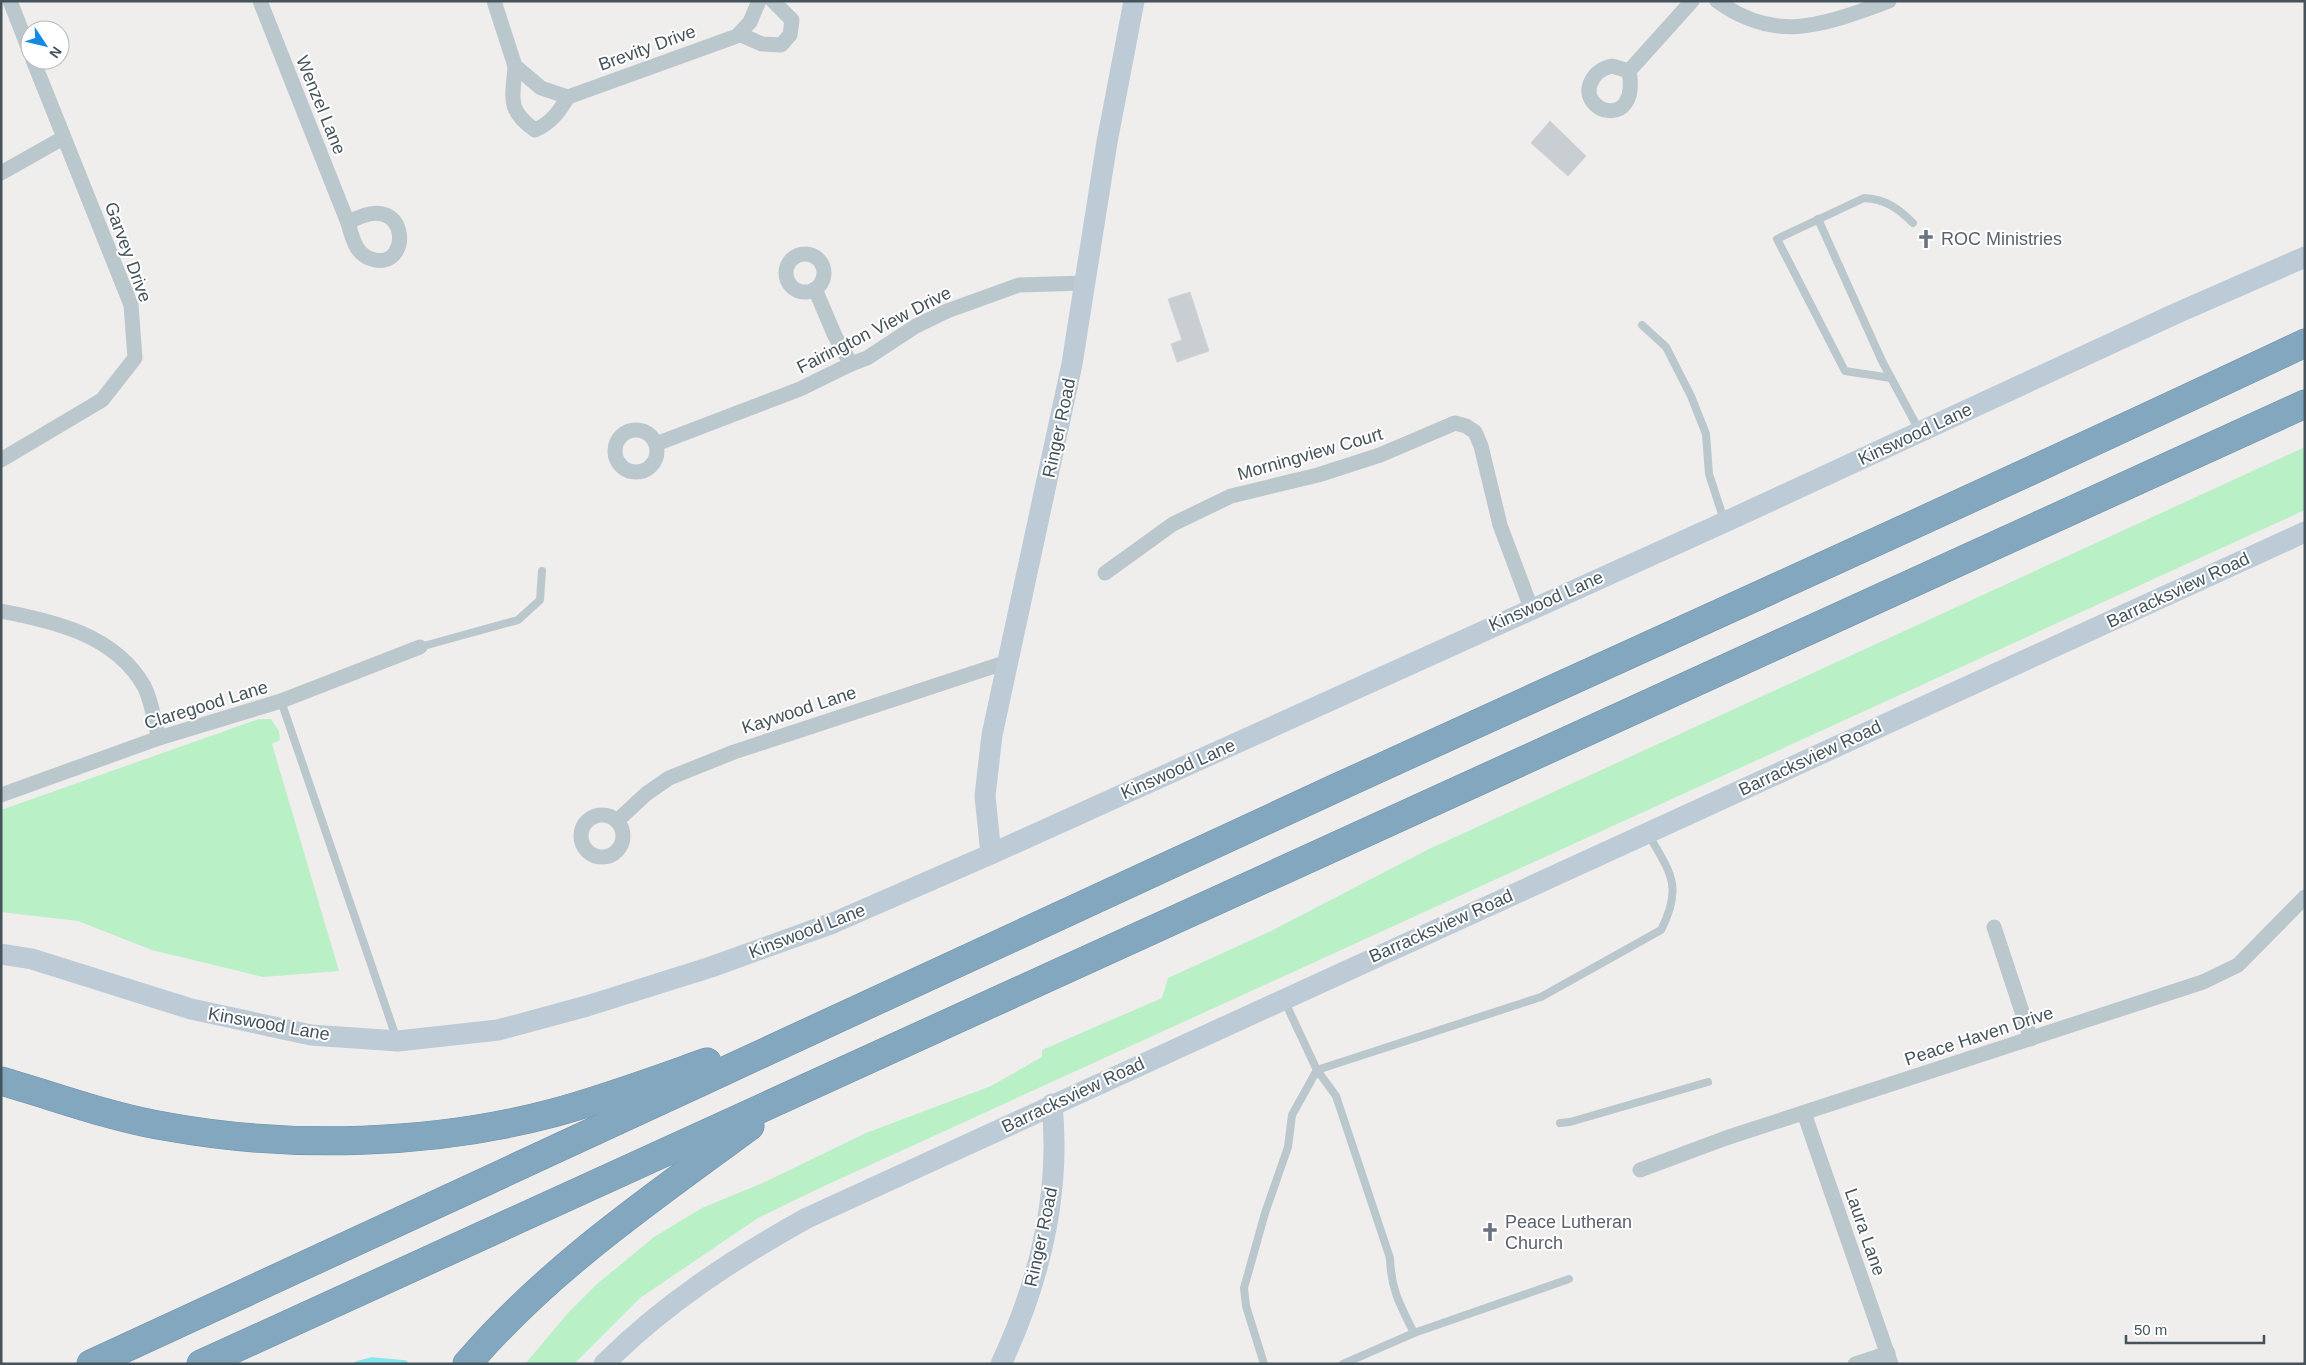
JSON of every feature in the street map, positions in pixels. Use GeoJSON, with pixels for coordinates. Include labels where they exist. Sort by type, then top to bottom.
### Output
{"type":"FeatureCollection","features":[{"type":"Feature","properties":{"kind":"highway"},"geometry":{"type":"LineString","coordinates":[[91,1364],[605,1128],[840,1016],[1958,506],[2305,343]]}},
{"type":"Feature","properties":{"kind":"highway"},"geometry":{"type":"LineString","coordinates":[[201,1364],[2305,404]]}},
{"type":"Feature","properties":{"kind":"highway"},"geometry":{"type":"LineString","coordinates":[[1,1081],[124,1117],[169,1127],[282,1139],[370,1140],[436,1134],[552,1114],[617,1094],[840,1016]]}},
{"type":"Feature","properties":{"kind":"highway"},"geometry":{"type":"LineString","coordinates":[[467,1364],[522,1305],[578,1254],[794,1093]]}},
{"type":"Feature","properties":{"kind":"street"},"geometry":{"type":"LineString","coordinates":[[10,1],[20,26]]}},
{"type":"Feature","properties":{"kind":"street","name":"Wenzel Lane"},"geometry":{"type":"LineString","coordinates":[[260,1],[348,223]]}},
{"type":"Feature","properties":{"kind":"street"},"geometry":{"type":"LineString","coordinates":[[494,1],[514,66],[512,103],[518,117],[535,130],[546,125],[560,112],[568,97],[541,88],[514,66]]}},
{"type":"Feature","properties":{"kind":"street"},"geometry":{"type":"LineString","coordinates":[[759,1],[750,22],[739,34],[762,44],[781,45],[790,35],[792,20],[773,1]]}},
{"type":"Feature","properties":{"kind":"street","name":"Ringer Road"},"geometry":{"type":"LineString","coordinates":[[991,854],[985,796],[992,735],[1072,364],[1106,151],[1134,1]]}},
{"type":"Feature","properties":{"kind":"street"},"geometry":{"type":"LineString","coordinates":[[1629,71],[1692,1]]}},
{"type":"Feature","properties":{"kind":"street"},"geometry":{"type":"LineString","coordinates":[[1717,1],[1733,13],[1780,28],[1807,26],[1839,19],[1889,1]]}},
{"type":"Feature","properties":{"kind":"street","name":"Brevity Drive"},"geometry":{"type":"LineString","coordinates":[[568,97],[739,34]]}},
{"type":"Feature","properties":{"kind":"street","name":"Garvey Drive"},"geometry":{"type":"LineString","coordinates":[[1,460],[102,400],[135,358],[130,305],[37,70]]}},
{"type":"Feature","properties":{"kind":"street"},"geometry":{"type":"LineString","coordinates":[[1,174],[63,138]]}},
{"type":"Feature","properties":{"kind":"street","name":"Kinswood Lane"},"geometry":{"type":"LineString","coordinates":[[1,954],[32,959],[191,1009],[311,1035],[398,1041],[498,1030],[587,1006],[711,967],[833,923],[991,854],[1531,608],[1725,522],[2177,313],[2305,257]]}},
{"type":"Feature","properties":{"kind":"street","name":"Fairington View Drive"},"geometry":{"type":"LineString","coordinates":[[656,444],[800,389],[867,358],[916,326],[946,311],[1019,285],[1085,283]]}},
{"type":"Feature","properties":{"kind":"street"},"geometry":{"type":"LineString","coordinates":[[814,290],[835,336],[851,364]]}},
{"type":"Feature","properties":{"kind":"street","name":"Morningview Court"},"geometry":{"type":"LineString","coordinates":[[1105,573],[1173,524],[1231,496],[1318,475],[1371,458],[1455,423],[1466,426],[1475,432],[1481,446],[1500,525],[1531,608]]}},
{"type":"Feature","properties":{"kind":"street","name":"Barracksview Road"},"geometry":{"type":"LineString","coordinates":[[604,1364],[666,1308],[711,1274],[761,1243],[856,1194],[2305,532]]}},
{"type":"Feature","properties":{"kind":"street"},"geometry":{"type":"LineString","coordinates":[[1,611],[68,627],[110,649],[124,661],[144,687],[158,738]]}},
{"type":"Feature","properties":{"kind":"street","name":"Claregood Lane"},"geometry":{"type":"LineString","coordinates":[[1,795],[158,738],[281,701],[420,647]]}},
{"type":"Feature","properties":{"kind":"street","name":"Kaywood Lane"},"geometry":{"type":"LineString","coordinates":[[617,821],[646,794],[669,778],[734,752],[1007,662]]}},
{"type":"Feature","properties":{"kind":"street","name":"Peace Haven Drive"},"geometry":{"type":"LineString","coordinates":[[1640,1170],[1726,1138],[2203,982],[2238,965],[2305,897]]}},
{"type":"Feature","properties":{"kind":"street"},"geometry":{"type":"LineString","coordinates":[[1994,927],[2031,1039]]}},
{"type":"Feature","properties":{"kind":"street","name":"Ringer Road"},"geometry":{"type":"LineString","coordinates":[[1001,1364],[1014,1336],[1043,1246],[1055,1168],[1052,1104]]}},
{"type":"Feature","properties":{"kind":"street","name":"Laura Lane"},"geometry":{"type":"LineString","coordinates":[[1804,1113],[1890,1358]]}},
{"type":"Feature","properties":{"kind":"street"},"geometry":{"type":"LineString","coordinates":[[1855,1364],[1890,1358]]}},
{"type":"Feature","properties":{"kind":"lane"},"geometry":{"type":"LineString","coordinates":[[1891,378],[1845,371],[1778,239],[1864,198],[1877,199],[1893,206],[1913,223]]}},
{"type":"Feature","properties":{"kind":"lane"},"geometry":{"type":"LineString","coordinates":[[1818,219],[1891,378],[1920,432]]}},
{"type":"Feature","properties":{"kind":"lane"},"geometry":{"type":"LineString","coordinates":[[1642,325],[1666,347],[1691,396],[1706,434],[1710,474],[1725,522]]}},
{"type":"Feature","properties":{"kind":"lane"},"geometry":{"type":"LineString","coordinates":[[420,647],[518,620],[540,600],[542,571]]}},
{"type":"Feature","properties":{"kind":"lane"},"geometry":{"type":"LineString","coordinates":[[281,701],[398,1041]]}},
{"type":"Feature","properties":{"kind":"lane"},"geometry":{"type":"LineString","coordinates":[[1264,1364],[1246,1306],[1244,1288],[1273,1188],[1288,1148],[1292,1115],[1317,1070],[1541,997],[1661,930],[1672,910],[1674,891],[1667,865],[1648,832]]}},
{"type":"Feature","properties":{"kind":"lane"},"geometry":{"type":"LineString","coordinates":[[1284,998],[1317,1070],[1336,1096],[1390,1258],[1395,1294],[1414,1334]]}},
{"type":"Feature","properties":{"kind":"lane"},"geometry":{"type":"LineString","coordinates":[[1560,1123],[1570,1122],[1708,1082]]}},
{"type":"Feature","properties":{"kind":"lane"},"geometry":{"type":"LineString","coordinates":[[1343,1364],[1414,1334],[1569,1279]]}},
{"type":"Feature","properties":{"kind":"green space"},"geometry":{"type":"Polygon","coordinates":[[[2305,447],[2305,510],[824,1186],[758,1218],[640,1298],[574,1364],[525,1364],[568,1313],[597,1284],[654,1237],[702,1208],[765,1182],[866,1133],[991,1086],[1042,1057],[1042,1050],[1162,998],[1168,978],[1271,931],[1427,850],[2305,447]]]}},
{"type":"Feature","properties":{"kind":"green space"},"geometry":{"type":"Polygon","coordinates":[[[259,719],[271,719],[279,731],[280,740],[272,744],[339,971],[263,977],[152,950],[78,921],[1,912],[1,810],[259,719]]]}},
{"type":"Feature","properties":{"kind":"building"},"geometry":{"type":"Polygon","coordinates":[[[1550,121],[1586,156],[1568,176],[1531,143],[1550,121]]]}},
{"type":"Feature","properties":{"kind":"building"},"geometry":{"type":"Polygon","coordinates":[[[1190,292],[1209,351],[1177,362],[1171,344],[1182,340],[1168,299],[1190,292]]]}},
{"type":"Feature","properties":{"kind":"waterway"},"geometry":{"type":"LineString","coordinates":[[357,1364],[372,1360],[405,1363]]}},
{"type":"Feature","properties":{"kind":"place","name":"ROC Ministries"},"geometry":{"type":"Point","coordinates":[1926,239]}},
{"type":"Feature","properties":{"kind":"place","name":"Peace Lutheran Church"},"geometry":{"type":"Point","coordinates":[1490,1232]}}]}
